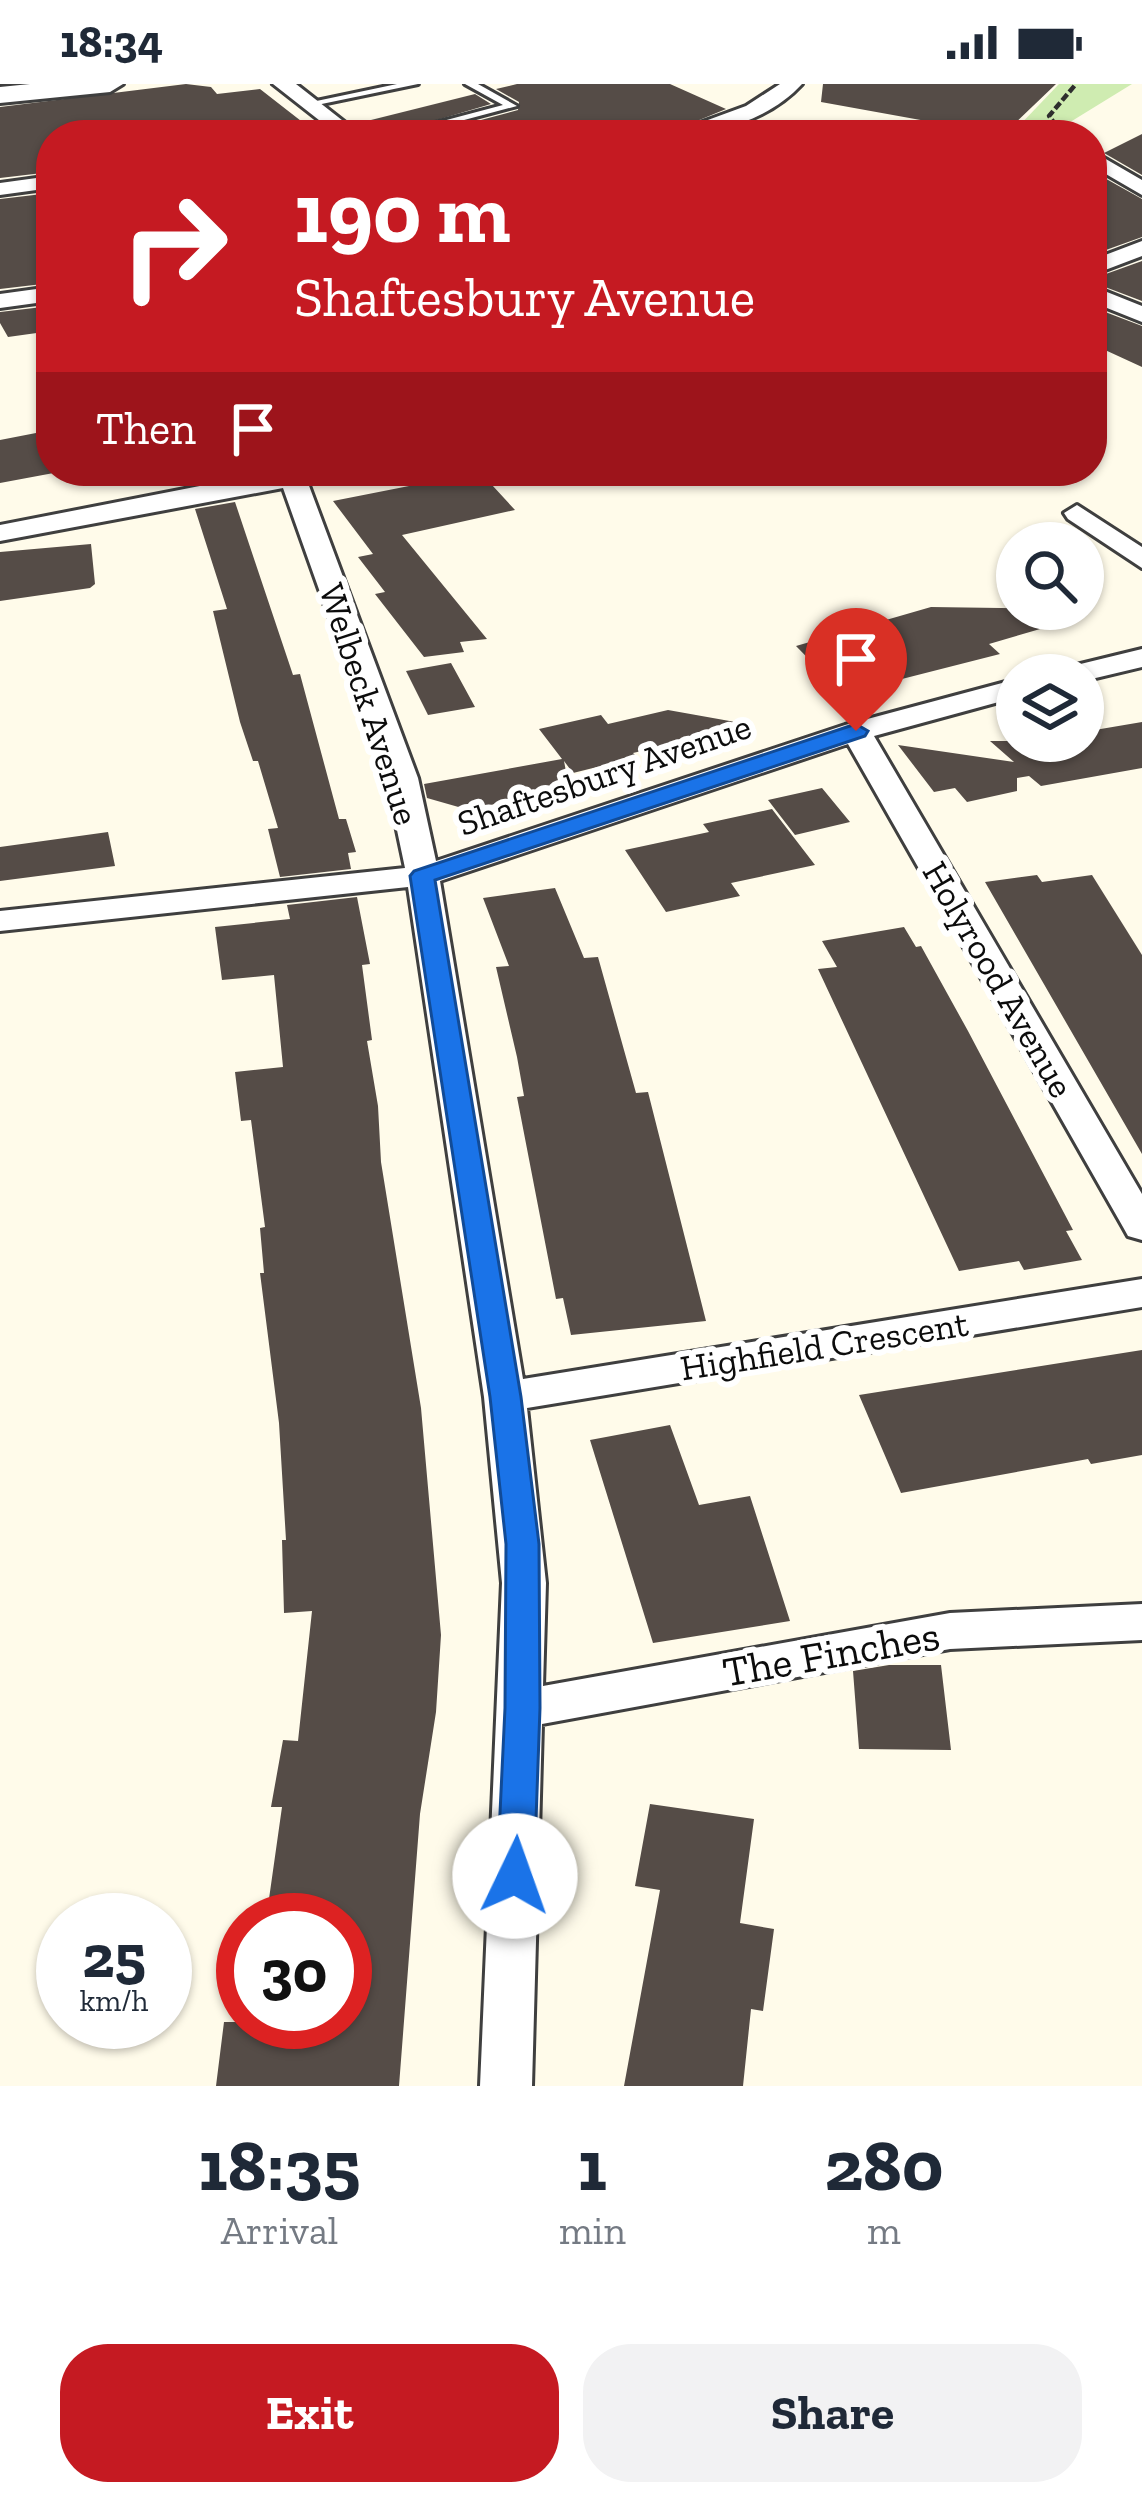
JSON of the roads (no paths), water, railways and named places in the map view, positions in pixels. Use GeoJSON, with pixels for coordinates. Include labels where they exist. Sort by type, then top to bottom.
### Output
{"type":"FeatureCollection","features":[{"type":"Feature","properties":{"kind":"street"},"geometry":{"type":"LineString","coordinates":[[0,94],[110,84]]}},
{"type":"Feature","properties":{"kind":"street"},"geometry":{"type":"LineString","coordinates":[[283,84],[333,120]]}},
{"type":"Feature","properties":{"kind":"street"},"geometry":{"type":"LineString","coordinates":[[725,120],[776,99],[792,84]]}},
{"type":"Feature","properties":{"kind":"street"},"geometry":{"type":"LineString","coordinates":[[1107,167],[1142,189]]}},
{"type":"Feature","properties":{"kind":"street"},"geometry":{"type":"LineString","coordinates":[[0,189],[36,184]]}},
{"type":"Feature","properties":{"kind":"street"},"geometry":{"type":"LineString","coordinates":[[1107,262],[1142,248]]}},
{"type":"Feature","properties":{"kind":"street"},"geometry":{"type":"LineString","coordinates":[[0,301],[36,296]]}},
{"type":"Feature","properties":{"kind":"street"},"geometry":{"type":"LineString","coordinates":[[1107,300],[1142,315]]}},
{"type":"Feature","properties":{"kind":"street"},"geometry":{"type":"LineString","coordinates":[[0,533],[237,486]]}},
{"type":"Feature","properties":{"kind":"street","name":"Welbeck Avenue"},"geometry":{"type":"LineString","coordinates":[[296,486],[402,778],[506,1397],[523,1544],[523,1708],[506,2086]]}},
{"type":"Feature","properties":{"kind":"street"},"geometry":{"type":"LineString","coordinates":[[1104,532],[1142,560]]}},
{"type":"Feature","properties":{"kind":"street"},"geometry":{"type":"LineString","coordinates":[[1104,667],[1142,658]]}},
{"type":"Feature","properties":{"kind":"street","name":"Shaftesbury Avenue"},"geometry":{"type":"LineString","coordinates":[[0,921],[422,876],[856,731],[996,694]]}},
{"type":"Feature","properties":{"kind":"street","name":"Holyrood Avenue"},"geometry":{"type":"LineString","coordinates":[[856,731],[1142,1227]]}},
{"type":"Feature","properties":{"kind":"street","name":"Highfield Crescent"},"geometry":{"type":"LineString","coordinates":[[506,1397],[1142,1293]]}},
{"type":"Feature","properties":{"kind":"street","name":"The Finches"},"geometry":{"type":"LineString","coordinates":[[523,1708],[950,1631],[1142,1622]]}},
{"type":"Feature","properties":{"kind":"lane"},"geometry":{"type":"LineString","coordinates":[[312,103],[413,84]]}},
{"type":"Feature","properties":{"kind":"lane"},"geometry":{"type":"LineString","coordinates":[[456,120],[512,106],[470,84]]}}]}
